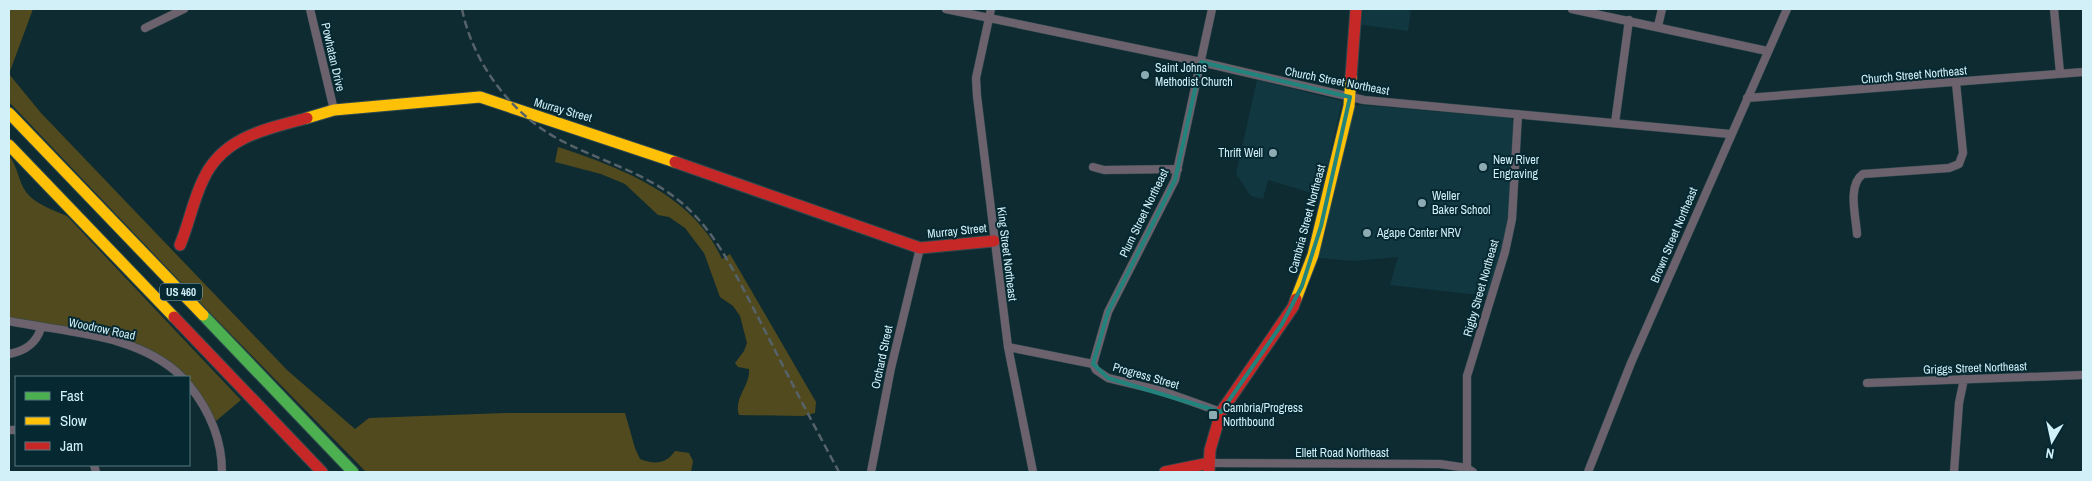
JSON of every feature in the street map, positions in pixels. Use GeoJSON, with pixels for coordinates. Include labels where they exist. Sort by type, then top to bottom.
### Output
{"type":"FeatureCollection","features":[{"type":"Feature","properties":{"kind":"main road","name":"Cambria Street Northeast"},"geometry":{"type":"LineString","coordinates":[[1209,468],[1213,437],[1222,412],[1282,324],[1302,286],[1321,226],[1350,97],[1356,9]]}},
{"type":"Feature","properties":{"kind":"main road","name":"Murray Street"},"geometry":{"type":"LineString","coordinates":[[180,245],[188,228],[204,173],[226,148],[250,134],[334,110],[480,97],[520,112],[588,131],[920,248],[994,241]]}},
{"type":"Feature","properties":{"kind":"main road","name":"US 460"},"geometry":{"type":"LineString","coordinates":[[9,112],[353,472]]}},
{"type":"Feature","properties":{"kind":"main road","name":"US 460"},"geometry":{"type":"LineString","coordinates":[[9,145],[322,472]]}},
{"type":"Feature","properties":{"kind":"main road"},"geometry":{"type":"LineString","coordinates":[[1165,472],[1209,468]]}},
{"type":"Feature","properties":{"kind":"street"},"geometry":{"type":"LineString","coordinates":[[145,28],[184,9]]}},
{"type":"Feature","properties":{"kind":"street","name":"Powhatan Drive"},"geometry":{"type":"LineString","coordinates":[[310,9],[334,110]]}},
{"type":"Feature","properties":{"kind":"street","name":"Church Street Northeast"},"geometry":{"type":"LineString","coordinates":[[946,9],[1201,62],[1350,97],[1730,134]]}},
{"type":"Feature","properties":{"kind":"street","name":"King Street Northeast"},"geometry":{"type":"LineString","coordinates":[[991,9],[976,78],[1008,347],[1033,472]]}},
{"type":"Feature","properties":{"kind":"street","name":"Plum Street Northeast"},"geometry":{"type":"LineString","coordinates":[[1093,364],[1108,312],[1170,192],[1178,169],[1212,9]]}},
{"type":"Feature","properties":{"kind":"street"},"geometry":{"type":"LineString","coordinates":[[1572,9],[1767,51]]}},
{"type":"Feature","properties":{"kind":"street"},"geometry":{"type":"LineString","coordinates":[[1658,26],[1662,9]]}},
{"type":"Feature","properties":{"kind":"street","name":"Brown Street Northeast"},"geometry":{"type":"LineString","coordinates":[[1588,472],[1631,363],[1786,9]]}},
{"type":"Feature","properties":{"kind":"street"},"geometry":{"type":"LineString","coordinates":[[2054,9],[2060,73]]}},
{"type":"Feature","properties":{"kind":"street"},"geometry":{"type":"LineString","coordinates":[[1615,123],[1630,20]]}},
{"type":"Feature","properties":{"kind":"street","name":"Church Street Northeast"},"geometry":{"type":"LineString","coordinates":[[1747,98],[2083,72]]}},
{"type":"Feature","properties":{"kind":"street"},"geometry":{"type":"LineString","coordinates":[[1857,234],[1854,188],[1856,182],[1863,174],[1949,168],[1960,164],[1963,153],[1956,83]]}},
{"type":"Feature","properties":{"kind":"street","name":"Rigby Street Northeast"},"geometry":{"type":"LineString","coordinates":[[1470,470],[1467,376],[1505,252],[1512,219],[1518,114]]}},
{"type":"Feature","properties":{"kind":"street"},"geometry":{"type":"LineString","coordinates":[[1093,167],[1104,170],[1178,169]]}},
{"type":"Feature","properties":{"kind":"street","name":"Orchard Street"},"geometry":{"type":"LineString","coordinates":[[871,472],[893,359],[920,248]]}},
{"type":"Feature","properties":{"kind":"street","name":"Woodrow Road"},"geometry":{"type":"LineString","coordinates":[[9,322],[100,338],[136,348],[157,357],[181,376]]}},
{"type":"Feature","properties":{"kind":"street"},"geometry":{"type":"LineString","coordinates":[[9,354],[30,346],[38,338],[41,328]]}},
{"type":"Feature","properties":{"kind":"street","name":"Progress Street"},"geometry":{"type":"LineString","coordinates":[[1008,347],[1093,364],[1096,370],[1108,378],[1162,391],[1222,412]]}},
{"type":"Feature","properties":{"kind":"street","name":"Griggs Street Northeast"},"geometry":{"type":"LineString","coordinates":[[1867,383],[2083,375]]}},
{"type":"Feature","properties":{"kind":"street"},"geometry":{"type":"LineString","coordinates":[[1954,472],[1964,379]]}},
{"type":"Feature","properties":{"kind":"street"},"geometry":{"type":"LineString","coordinates":[[190,387],[211,422],[220,448],[222,472]]}},
{"type":"Feature","properties":{"kind":"street","name":"Ellett Road Northeast"},"geometry":{"type":"LineString","coordinates":[[1209,468],[1441,468],[1470,470]]}},
{"type":"Feature","properties":{"kind":"highlighted area"},"geometry":{"type":"Polygon","coordinates":[[[1201,62],[1350,97],[1321,226],[1302,286],[1282,324],[1221,412],[1108,378],[1093,364],[1108,312],[1175,180],[1201,62]]]}},
{"type":"Feature","properties":{"kind":"shaded area"},"geometry":{"type":"Polygon","coordinates":[[[9,9],[33,9],[9,74],[9,9]]]}},
{"type":"Feature","properties":{"kind":"shaded area"},"geometry":{"type":"Polygon","coordinates":[[[1363,9],[1411,9],[1408,31],[1362,25],[1363,9]]]}},
{"type":"Feature","properties":{"kind":"shaded area"},"geometry":{"type":"Polygon","coordinates":[[[9,74],[41,113],[287,370],[355,429],[369,418],[505,413],[625,413],[640,459],[655,463],[668,459],[675,451],[689,453],[693,461],[691,472],[366,472],[214,317],[9,102],[9,74]]]}},
{"type":"Feature","properties":{"kind":"shaded area"},"geometry":{"type":"Polygon","coordinates":[[[1257,80],[1342,101],[1321,196],[1268,180],[1263,199],[1251,196],[1236,174],[1257,80]]]}},
{"type":"Feature","properties":{"kind":"shaded area","name":"Weller Baker School"},"geometry":{"type":"Polygon","coordinates":[[[1362,105],[1511,118],[1514,123],[1510,219],[1503,251],[1488,296],[1390,285],[1398,257],[1354,261],[1319,258],[1355,106],[1362,105]]]}},
{"type":"Feature","properties":{"kind":"shaded area"},"geometry":{"type":"Polygon","coordinates":[[[558,147],[605,164],[652,186],[693,217],[709,237],[722,259],[730,254],[816,402],[815,413],[803,416],[739,415],[738,403],[749,375],[749,369],[738,367],[735,363],[744,351],[747,343],[740,316],[733,306],[720,297],[704,253],[685,228],[669,217],[658,215],[625,184],[601,174],[555,162],[558,147]]]}},
{"type":"Feature","properties":{"kind":"shaded area"},"geometry":{"type":"Polygon","coordinates":[[[9,156],[26,192],[34,200],[67,216],[241,400],[216,421],[198,391],[190,382],[190,376],[184,376],[178,369],[155,353],[129,342],[101,334],[9,318],[9,156]]]}},
{"type":"Feature","properties":{"kind":"railway"},"geometry":{"type":"LineString","coordinates":[[462,9],[467,29],[486,69],[498,87],[528,118],[564,142],[653,183],[685,206],[709,232],[733,269],[839,472]]}},
{"type":"Feature","properties":{"kind":"traffic: fast"},"geometry":{"type":"LineString","coordinates":[[203,315],[353,472]]}},
{"type":"Feature","properties":{"kind":"traffic: slow"},"geometry":{"type":"LineString","coordinates":[[1296,299],[1313,255],[1349,106],[1351,77]]}},
{"type":"Feature","properties":{"kind":"traffic: slow"},"geometry":{"type":"LineString","coordinates":[[307,118],[334,110],[480,97],[675,162]]}},
{"type":"Feature","properties":{"kind":"traffic: slow"},"geometry":{"type":"LineString","coordinates":[[9,113],[203,315]]}},
{"type":"Feature","properties":{"kind":"traffic: slow"},"geometry":{"type":"LineString","coordinates":[[9,145],[174,317]]}},
{"type":"Feature","properties":{"kind":"traffic: jam"},"geometry":{"type":"LineString","coordinates":[[1351,77],[1356,9]]}},
{"type":"Feature","properties":{"kind":"traffic: jam"},"geometry":{"type":"LineString","coordinates":[[180,245],[203,180],[211,165],[233,144],[247,137],[276,126],[307,118]]}},
{"type":"Feature","properties":{"kind":"traffic: jam"},"geometry":{"type":"LineString","coordinates":[[675,162],[920,248],[994,241]]}},
{"type":"Feature","properties":{"kind":"traffic: jam"},"geometry":{"type":"LineString","coordinates":[[1209,472],[1210,450],[1221,412],[1293,307],[1296,299]]}},
{"type":"Feature","properties":{"kind":"traffic: jam"},"geometry":{"type":"LineString","coordinates":[[174,317],[322,472]]}},
{"type":"Feature","properties":{"kind":"traffic: jam"},"geometry":{"type":"LineString","coordinates":[[1165,472],[1209,463]]}},
{"type":"Feature","properties":{"kind":"place","name":"Saint Johns Methodist Church"},"geometry":{"type":"Point","coordinates":[1145,75]}},
{"type":"Feature","properties":{"kind":"place","name":"Thrift Well"},"geometry":{"type":"Point","coordinates":[1273,153]}},
{"type":"Feature","properties":{"kind":"place","name":"New River Engraving"},"geometry":{"type":"Point","coordinates":[1483,167]}},
{"type":"Feature","properties":{"kind":"place","name":"Weller Baker School"},"geometry":{"type":"Point","coordinates":[1422,203]}},
{"type":"Feature","properties":{"kind":"place","name":"Agape Center NRV"},"geometry":{"type":"Point","coordinates":[1367,233]}},
{"type":"Feature","properties":{"kind":"place","name":"Cambria/Progress Northbound"},"geometry":{"type":"Point","coordinates":[1213,415]}}]}
